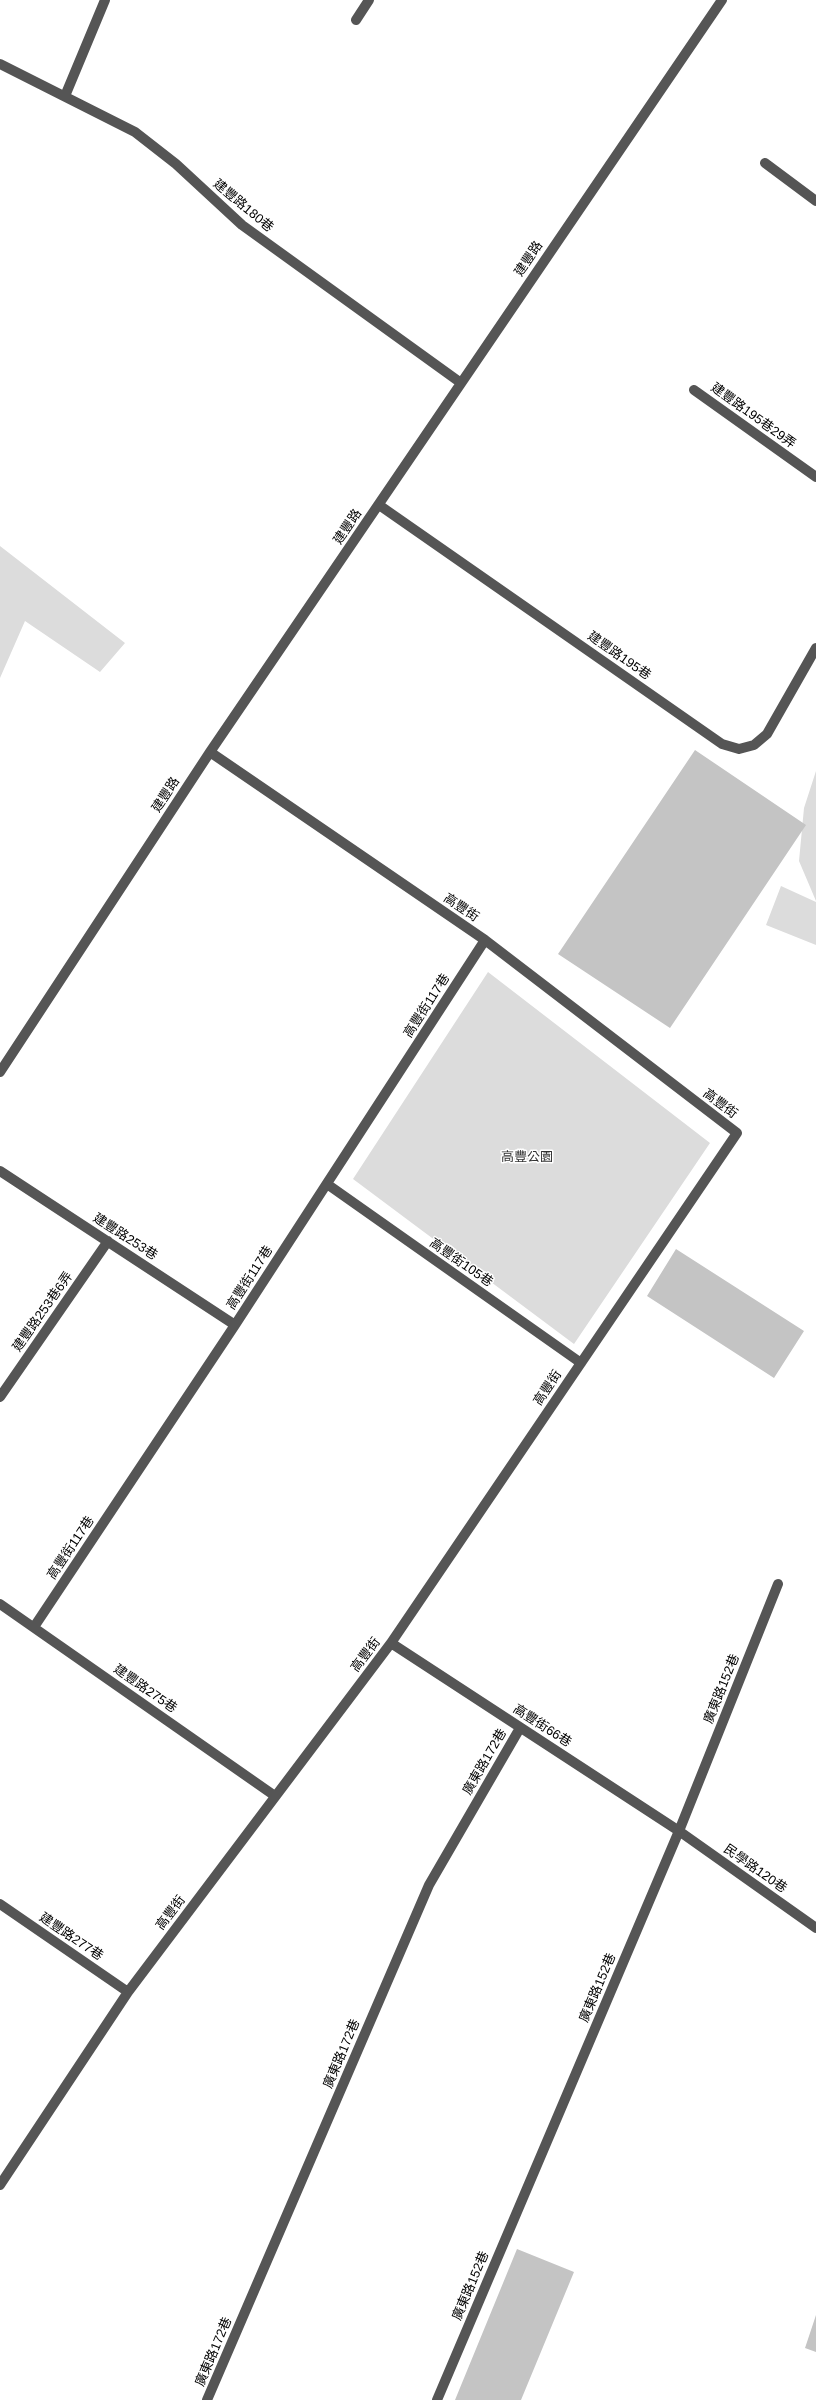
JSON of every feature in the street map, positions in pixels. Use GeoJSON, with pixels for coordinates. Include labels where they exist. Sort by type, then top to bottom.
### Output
{"type":"FeatureCollection","features":[{"type":"Feature","properties":{"kind":"street"},"geometry":{"type":"LineString","coordinates":[[65,96],[105,0]]}},
{"type":"Feature","properties":{"kind":"street"},"geometry":{"type":"LineString","coordinates":[[356,20],[369,0]]}},
{"type":"Feature","properties":{"kind":"street","name":"建豐路"},"geometry":{"type":"LineString","coordinates":[[0,1072],[210,752],[722,0]]}},
{"type":"Feature","properties":{"kind":"street","name":"建豐路180巷"},"geometry":{"type":"LineString","coordinates":[[0,64],[134,132],[176,164],[242,226],[461,383]]}},
{"type":"Feature","properties":{"kind":"street"},"geometry":{"type":"LineString","coordinates":[[765,163],[816,201]]}},
{"type":"Feature","properties":{"kind":"street","name":"建豐路195巷29弄"},"geometry":{"type":"LineString","coordinates":[[694,390],[816,477]]}},
{"type":"Feature","properties":{"kind":"street","name":"建豐路195巷"},"geometry":{"type":"LineString","coordinates":[[379,505],[722,744],[739,749],[754,745],[767,734],[816,648]]}},
{"type":"Feature","properties":{"kind":"street","name":"高豐街"},"geometry":{"type":"LineString","coordinates":[[0,2184],[128,1992],[391,1643],[737,1133],[485,940],[210,752]]}},
{"type":"Feature","properties":{"kind":"street","name":"高豐街117巷"},"geometry":{"type":"LineString","coordinates":[[34,1627],[235,1325],[485,940]]}},
{"type":"Feature","properties":{"kind":"street","name":"建豐路253巷"},"geometry":{"type":"LineString","coordinates":[[0,1171],[235,1325]]}},
{"type":"Feature","properties":{"kind":"street","name":"高豐街105巷"},"geometry":{"type":"LineString","coordinates":[[327,1184],[581,1364]]}},
{"type":"Feature","properties":{"kind":"street","name":"建豐路253巷6弄"},"geometry":{"type":"LineString","coordinates":[[0,1398],[108,1241]]}},
{"type":"Feature","properties":{"kind":"street","name":"廣東路152巷"},"geometry":{"type":"LineString","coordinates":[[437,2400],[679,1831],[778,1584]]}},
{"type":"Feature","properties":{"kind":"street","name":"建豐路275巷"},"geometry":{"type":"LineString","coordinates":[[0,1604],[275,1796]]}},
{"type":"Feature","properties":{"kind":"street","name":"高豐街66巷"},"geometry":{"type":"LineString","coordinates":[[391,1643],[679,1831]]}},
{"type":"Feature","properties":{"kind":"street","name":"廣東路172巷"},"geometry":{"type":"LineString","coordinates":[[207,2400],[429,1885],[520,1728]]}},
{"type":"Feature","properties":{"kind":"street","name":"民學路120巷"},"geometry":{"type":"LineString","coordinates":[[679,1831],[816,1928]]}},
{"type":"Feature","properties":{"kind":"street","name":"建豐路277巷"},"geometry":{"type":"LineString","coordinates":[[0,1904],[128,1992]]}},
{"type":"Feature","properties":{"kind":"green space"},"geometry":{"type":"Polygon","coordinates":[[[0,546],[125,643],[100,672],[25,621],[0,678],[0,546]]]}},
{"type":"Feature","properties":{"kind":"green space"},"geometry":{"type":"Polygon","coordinates":[[[816,771],[816,901],[799,861],[804,808],[816,771]]]}},
{"type":"Feature","properties":{"kind":"green space"},"geometry":{"type":"Polygon","coordinates":[[[781,886],[816,902],[816,945],[766,925],[781,886]]]}},
{"type":"Feature","properties":{"kind":"green space","name":"高豐公園"},"geometry":{"type":"Polygon","coordinates":[[[488,972],[710,1143],[574,1344],[353,1179],[488,972]]]}},
{"type":"Feature","properties":{"kind":"building"},"geometry":{"type":"Polygon","coordinates":[[[695,750],[806,825],[670,1028],[558,954],[695,750]]]}},
{"type":"Feature","properties":{"kind":"building"},"geometry":{"type":"Polygon","coordinates":[[[676,1249],[804,1331],[774,1378],[647,1296],[676,1249]]]}},
{"type":"Feature","properties":{"kind":"building"},"geometry":{"type":"Polygon","coordinates":[[[517,2249],[574,2272],[521,2400],[455,2400],[517,2249]]]}},
{"type":"Feature","properties":{"kind":"building"},"geometry":{"type":"Polygon","coordinates":[[[816,2315],[816,2352],[805,2348],[816,2315]]]}}]}
